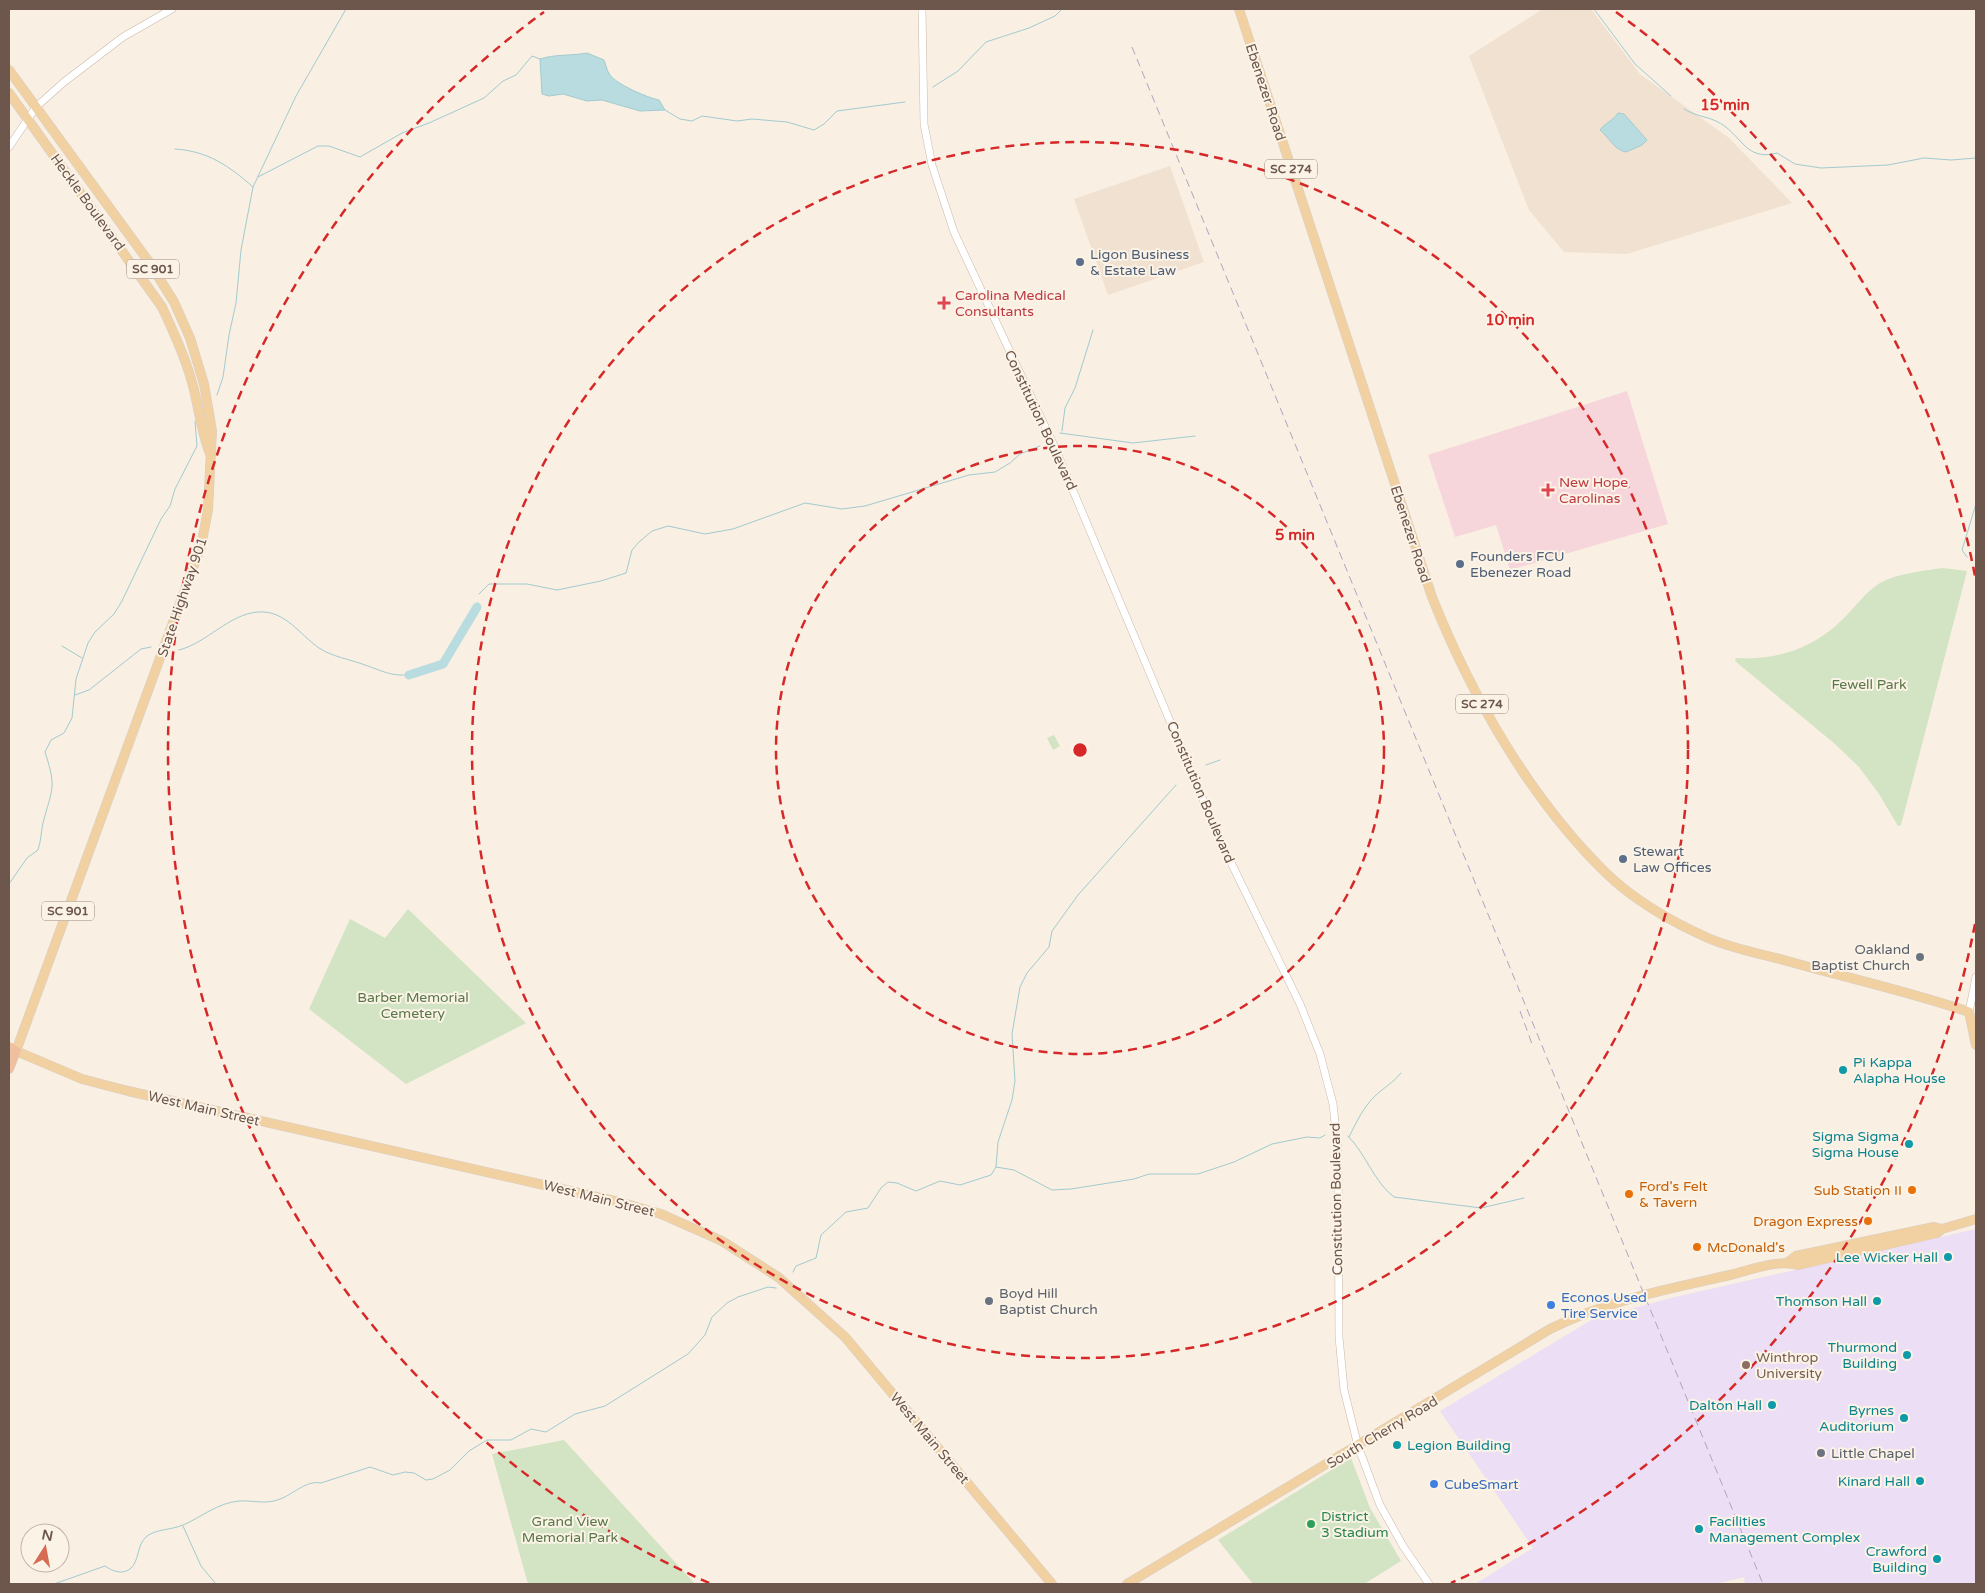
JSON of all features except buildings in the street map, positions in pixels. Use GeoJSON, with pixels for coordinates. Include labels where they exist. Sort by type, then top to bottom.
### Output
{"type":"FeatureCollection","features":[{"type":"Feature","properties":{"kind":"highway","name":"SC 901"},"geometry":{"type":"LineString","coordinates":[[9,1069],[12,1049]]}},
{"type":"Feature","properties":{"kind":"main road","name":"Ebenezer Road"},"geometry":{"type":"LineString","coordinates":[[1239,9],[1432,597],[1469,679],[1498,731],[1533,783],[1568,830],[1606,873],[1627,891],[1666,917],[1710,939],[1969,1012]]}},
{"type":"Feature","properties":{"kind":"main road","name":"SC 901"},"geometry":{"type":"LineString","coordinates":[[9,70],[36,107]]}},
{"type":"Feature","properties":{"kind":"main road","name":"Heckle Boulevard"},"geometry":{"type":"LineString","coordinates":[[9,93],[162,307],[178,342],[193,387],[202,432],[210,456]]}},
{"type":"Feature","properties":{"kind":"main road","name":"State Highway 901"},"geometry":{"type":"LineString","coordinates":[[12,1049],[121,771],[201,546],[208,510],[212,431],[204,384],[190,338],[174,302],[149,262],[36,107]]}},
{"type":"Feature","properties":{"kind":"main road"},"geometry":{"type":"LineString","coordinates":[[1969,1012],[1976,1045]]}},
{"type":"Feature","properties":{"kind":"main road","name":"West Main Street"},"geometry":{"type":"LineString","coordinates":[[12,1049],[82,1079],[128,1092],[628,1204],[674,1219],[722,1240],[780,1278],[845,1337],[1052,1584]]}},
{"type":"Feature","properties":{"kind":"main road","name":"South Cherry Road"},"geometry":{"type":"LineString","coordinates":[[1127,1584],[1550,1329],[1587,1312],[1644,1294],[1788,1262],[1796,1256],[1888,1235],[1934,1227],[1942,1229],[1976,1219]]}},
{"type":"Feature","properties":{"kind":"street"},"geometry":{"type":"LineString","coordinates":[[9,147],[36,107],[108,48],[172,9]]}},
{"type":"Feature","properties":{"kind":"street","name":"Constitution Boulevard"},"geometry":{"type":"LineString","coordinates":[[922,9],[924,124],[932,165],[954,232],[1060,458],[1220,840],[1300,1004],[1320,1054],[1330,1092],[1338,1150],[1339,1337],[1344,1390],[1358,1446],[1383,1512],[1402,1546],[1429,1584]]}},
{"type":"Feature","properties":{"kind":"street"},"geometry":{"type":"LineString","coordinates":[[1969,1012],[1976,977]]}},
{"type":"Feature","properties":{"kind":"shaded area"},"geometry":{"type":"Polygon","coordinates":[[[1543,9],[1591,9],[1640,74],[1729,138],[1792,203],[1627,254],[1564,252],[1529,210],[1469,56],[1543,9]]]}},
{"type":"Feature","properties":{"kind":"shaded area"},"geometry":{"type":"Polygon","coordinates":[[[1170,166],[1204,262],[1108,295],[1074,199],[1170,166]]]}},
{"type":"Feature","properties":{"kind":"shaded area","name":"New Hope Carolinas"},"geometry":{"type":"Polygon","coordinates":[[[1627,391],[1668,524],[1510,570],[1496,525],[1455,537],[1428,455],[1627,391]]]}},
{"type":"Feature","properties":{"kind":"shaded area","name":"Winthrop University"},"geometry":{"type":"Polygon","coordinates":[[[1976,1229],[1976,1584],[1745,1584],[1744,1577],[1716,1584],[1475,1584],[1533,1548],[1440,1411],[1593,1319],[1675,1297],[1976,1229]]]}},
{"type":"Feature","properties":{"kind":"green space","name":"Fewell Park"},"geometry":{"type":"Polygon","coordinates":[[[1943,568],[1967,571],[1901,825],[1898,826],[1879,794],[1859,767],[1835,744],[1735,661],[1736,658],[1765,657],[1793,651],[1818,639],[1830,630],[1869,591],[1880,583],[1919,571],[1943,568]]]}},
{"type":"Feature","properties":{"kind":"green space"},"geometry":{"type":"Polygon","coordinates":[[[1054,735],[1060,746],[1053,750],[1047,738],[1054,735]]]}},
{"type":"Feature","properties":{"kind":"green space","name":"Barber Memorial Cemetery"},"geometry":{"type":"Polygon","coordinates":[[[408,909],[526,1023],[406,1084],[309,1009],[350,919],[385,938],[408,909]]]}},
{"type":"Feature","properties":{"kind":"green space","name":"Grand View Memorial Park"},"geometry":{"type":"Polygon","coordinates":[[[564,1440],[695,1584],[528,1584],[492,1454],[564,1440]]]}},
{"type":"Feature","properties":{"kind":"green space","name":"District 3 Stadium"},"geometry":{"type":"Polygon","coordinates":[[[1351,1458],[1370,1508],[1401,1561],[1364,1584],[1253,1584],[1218,1540],[1351,1458]]]}},
{"type":"Feature","properties":{"kind":"water"},"geometry":{"type":"Polygon","coordinates":[[[587,53],[604,60],[608,72],[613,79],[648,97],[659,100],[665,110],[640,111],[602,100],[587,101],[563,94],[549,96],[542,94],[540,59],[551,56],[587,53]]]}},
{"type":"Feature","properties":{"kind":"water"},"geometry":{"type":"Polygon","coordinates":[[[1618,113],[1624,114],[1647,140],[1642,145],[1626,152],[1622,151],[1600,130],[1618,113]]]}},
{"type":"Feature","properties":{"kind":"waterway"},"geometry":{"type":"LineString","coordinates":[[217,395],[223,377],[236,303],[241,250],[253,187],[296,96],[346,9]]}},
{"type":"Feature","properties":{"kind":"waterway"},"geometry":{"type":"LineString","coordinates":[[933,87],[958,71],[986,42],[1029,28],[1055,16],[1062,9]]}},
{"type":"Feature","properties":{"kind":"waterway"},"geometry":{"type":"LineString","coordinates":[[1594,9],[1635,64],[1671,96]]}},
{"type":"Feature","properties":{"kind":"waterway"},"geometry":{"type":"LineString","coordinates":[[258,177],[318,146],[329,146],[360,157],[402,133],[484,98],[503,81],[516,75],[532,56],[540,59]]}},
{"type":"Feature","properties":{"kind":"waterway"},"geometry":{"type":"LineString","coordinates":[[665,110],[680,119],[692,121],[702,116],[737,121],[752,119],[787,122],[814,130],[824,124],[837,111],[905,102]]}},
{"type":"Feature","properties":{"kind":"waterway"},"geometry":{"type":"LineString","coordinates":[[1684,109],[1725,126],[1750,150],[1766,155],[1777,153],[1795,164],[1821,168],[1888,165],[1924,158],[1951,160],[1976,158]]}},
{"type":"Feature","properties":{"kind":"waterway"},"geometry":{"type":"LineString","coordinates":[[175,149],[187,150],[208,156],[235,172],[253,187]]}},
{"type":"Feature","properties":{"kind":"waterway"},"geometry":{"type":"LineString","coordinates":[[1062,431],[1065,408],[1075,388],[1093,330]]}},
{"type":"Feature","properties":{"kind":"waterway"},"geometry":{"type":"LineString","coordinates":[[9,884],[27,858],[38,850],[52,788],[51,774],[45,752],[51,740],[64,733],[72,718],[76,679],[88,643],[95,632],[114,614],[122,601],[161,519],[170,506],[175,489],[197,446],[195,421]]}},
{"type":"Feature","properties":{"kind":"waterway"},"geometry":{"type":"LineString","coordinates":[[1060,433],[1133,443],[1195,436]]}},
{"type":"Feature","properties":{"kind":"waterway"},"geometry":{"type":"LineString","coordinates":[[479,594],[489,584],[527,584],[557,590],[601,581],[626,573],[632,550],[639,542],[652,531],[668,526],[705,534],[733,529],[805,503],[842,509],[865,506],[969,475],[995,472],[1020,454],[1040,446]]}},
{"type":"Feature","properties":{"kind":"waterway"},"geometry":{"type":"LineString","coordinates":[[1967,557],[1962,550],[1976,504]]}},
{"type":"Feature","properties":{"kind":"waterway"},"geometry":{"type":"LineString","coordinates":[[477,607],[478,603]]}},
{"type":"Feature","properties":{"kind":"waterway"},"geometry":{"type":"LineString","coordinates":[[409,675],[443,664],[477,607]]}},
{"type":"Feature","properties":{"kind":"waterway"},"geometry":{"type":"LineString","coordinates":[[179,650],[199,641],[237,618],[247,614],[268,612],[284,619],[319,648],[330,654],[386,673],[409,675]]}},
{"type":"Feature","properties":{"kind":"waterway"},"geometry":{"type":"LineString","coordinates":[[62,646],[82,658]]}},
{"type":"Feature","properties":{"kind":"waterway"},"geometry":{"type":"LineString","coordinates":[[75,695],[89,690],[141,649],[151,647]]}},
{"type":"Feature","properties":{"kind":"waterway"},"geometry":{"type":"LineString","coordinates":[[1206,765],[1220,760]]}},
{"type":"Feature","properties":{"kind":"waterway"},"geometry":{"type":"LineString","coordinates":[[793,1272],[796,1266],[816,1258],[821,1235],[846,1212],[868,1208],[881,1188],[888,1182],[897,1183],[916,1191],[940,1181],[960,1185],[991,1175],[996,1167],[998,1142],[1012,1100],[1015,1081],[1012,1034],[1020,987],[1027,973],[1049,947],[1052,931],[1078,895],[1176,785]]}},
{"type":"Feature","properties":{"kind":"waterway"},"geometry":{"type":"LineString","coordinates":[[1349,1137],[1370,1101],[1401,1073]]}},
{"type":"Feature","properties":{"kind":"waterway"},"geometry":{"type":"LineString","coordinates":[[996,1167],[1014,1170],[1052,1190],[1071,1189],[1134,1179],[1149,1174],[1198,1174],[1234,1162],[1272,1144],[1307,1137],[1320,1138],[1325,1135]]}},
{"type":"Feature","properties":{"kind":"waterway"},"geometry":{"type":"LineString","coordinates":[[1348,1136],[1381,1184],[1394,1197],[1481,1208],[1524,1198]]}},
{"type":"Feature","properties":{"kind":"waterway"},"geometry":{"type":"LineString","coordinates":[[54,1584],[105,1566],[117,1572],[127,1571],[133,1566],[141,1544],[147,1536],[183,1525],[217,1507],[231,1502],[275,1501],[310,1484],[321,1483],[370,1467],[393,1475],[405,1472],[414,1473],[426,1480],[433,1479],[450,1470],[469,1451],[487,1440],[511,1440],[531,1429],[546,1432],[575,1414],[605,1406],[688,1354],[705,1335],[712,1317],[727,1303],[738,1297],[768,1287],[776,1288]]}},
{"type":"Feature","properties":{"kind":"waterway"},"geometry":{"type":"LineString","coordinates":[[183,1526],[201,1566],[216,1584]]}},
{"type":"Feature","properties":{"kind":"railway"},"geometry":{"type":"LineString","coordinates":[[1132,47],[1763,1584]]}},
{"type":"Feature","properties":{"kind":"railway"},"geometry":{"type":"LineString","coordinates":[[1520,1011],[1532,1044]]}},
{"type":"Feature","properties":{"kind":"place","name":"Ligon Business & Estate Law"},"geometry":{"type":"Point","coordinates":[1080,262]}},
{"type":"Feature","properties":{"kind":"place","name":"Carolina Medical Consultants"},"geometry":{"type":"Point","coordinates":[944,303]}},
{"type":"Feature","properties":{"kind":"place","name":"New Hope Carolinas"},"geometry":{"type":"Point","coordinates":[1548,490]}},
{"type":"Feature","properties":{"kind":"place","name":"Founders FCU Ebenezer Road"},"geometry":{"type":"Point","coordinates":[1460,564]}},
{"type":"Feature","properties":{"kind":"place","name":"Stewart Law Offices"},"geometry":{"type":"Point","coordinates":[1623,859]}},
{"type":"Feature","properties":{"kind":"place","name":"Oakland Baptist Church"},"geometry":{"type":"Point","coordinates":[1920,957]}},
{"type":"Feature","properties":{"kind":"place","name":"Pi Kappa Alapha House"},"geometry":{"type":"Point","coordinates":[1843,1070]}},
{"type":"Feature","properties":{"kind":"place","name":"Sigma Sigma Sigma House"},"geometry":{"type":"Point","coordinates":[1909,1144]}},
{"type":"Feature","properties":{"kind":"place","name":"Sub Station II"},"geometry":{"type":"Point","coordinates":[1912,1190]}},
{"type":"Feature","properties":{"kind":"place","name":"Ford's Felt & Tavern"},"geometry":{"type":"Point","coordinates":[1629,1194]}},
{"type":"Feature","properties":{"kind":"place","name":"Dragon Express"},"geometry":{"type":"Point","coordinates":[1868,1221]}},
{"type":"Feature","properties":{"kind":"place","name":"McDonald's"},"geometry":{"type":"Point","coordinates":[1697,1247]}},
{"type":"Feature","properties":{"kind":"place","name":"Lee Wicker Hall"},"geometry":{"type":"Point","coordinates":[1948,1257]}},
{"type":"Feature","properties":{"kind":"place","name":"Boyd Hill Baptist Church"},"geometry":{"type":"Point","coordinates":[989,1301]}},
{"type":"Feature","properties":{"kind":"place","name":"Thomson Hall"},"geometry":{"type":"Point","coordinates":[1877,1301]}},
{"type":"Feature","properties":{"kind":"place","name":"Econos Used Tire Service"},"geometry":{"type":"Point","coordinates":[1551,1305]}},
{"type":"Feature","properties":{"kind":"place","name":"Thurmond Building"},"geometry":{"type":"Point","coordinates":[1907,1355]}},
{"type":"Feature","properties":{"kind":"place","name":"Winthrop University"},"geometry":{"type":"Point","coordinates":[1746,1365]}},
{"type":"Feature","properties":{"kind":"place","name":"Dalton Hall"},"geometry":{"type":"Point","coordinates":[1772,1405]}},
{"type":"Feature","properties":{"kind":"place","name":"Byrnes Auditorium"},"geometry":{"type":"Point","coordinates":[1904,1418]}},
{"type":"Feature","properties":{"kind":"place","name":"Legion Building"},"geometry":{"type":"Point","coordinates":[1397,1445]}},
{"type":"Feature","properties":{"kind":"place","name":"Little Chapel"},"geometry":{"type":"Point","coordinates":[1821,1453]}},
{"type":"Feature","properties":{"kind":"place","name":"Kinard Hall"},"geometry":{"type":"Point","coordinates":[1920,1481]}},
{"type":"Feature","properties":{"kind":"place","name":"CubeSmart"},"geometry":{"type":"Point","coordinates":[1434,1484]}},
{"type":"Feature","properties":{"kind":"place","name":"District 3 Stadium"},"geometry":{"type":"Point","coordinates":[1311,1524]}},
{"type":"Feature","properties":{"kind":"place","name":"Facilities Management Complex"},"geometry":{"type":"Point","coordinates":[1699,1529]}},
{"type":"Feature","properties":{"kind":"place","name":"Crawford Building"},"geometry":{"type":"Point","coordinates":[1937,1559]}}]}
